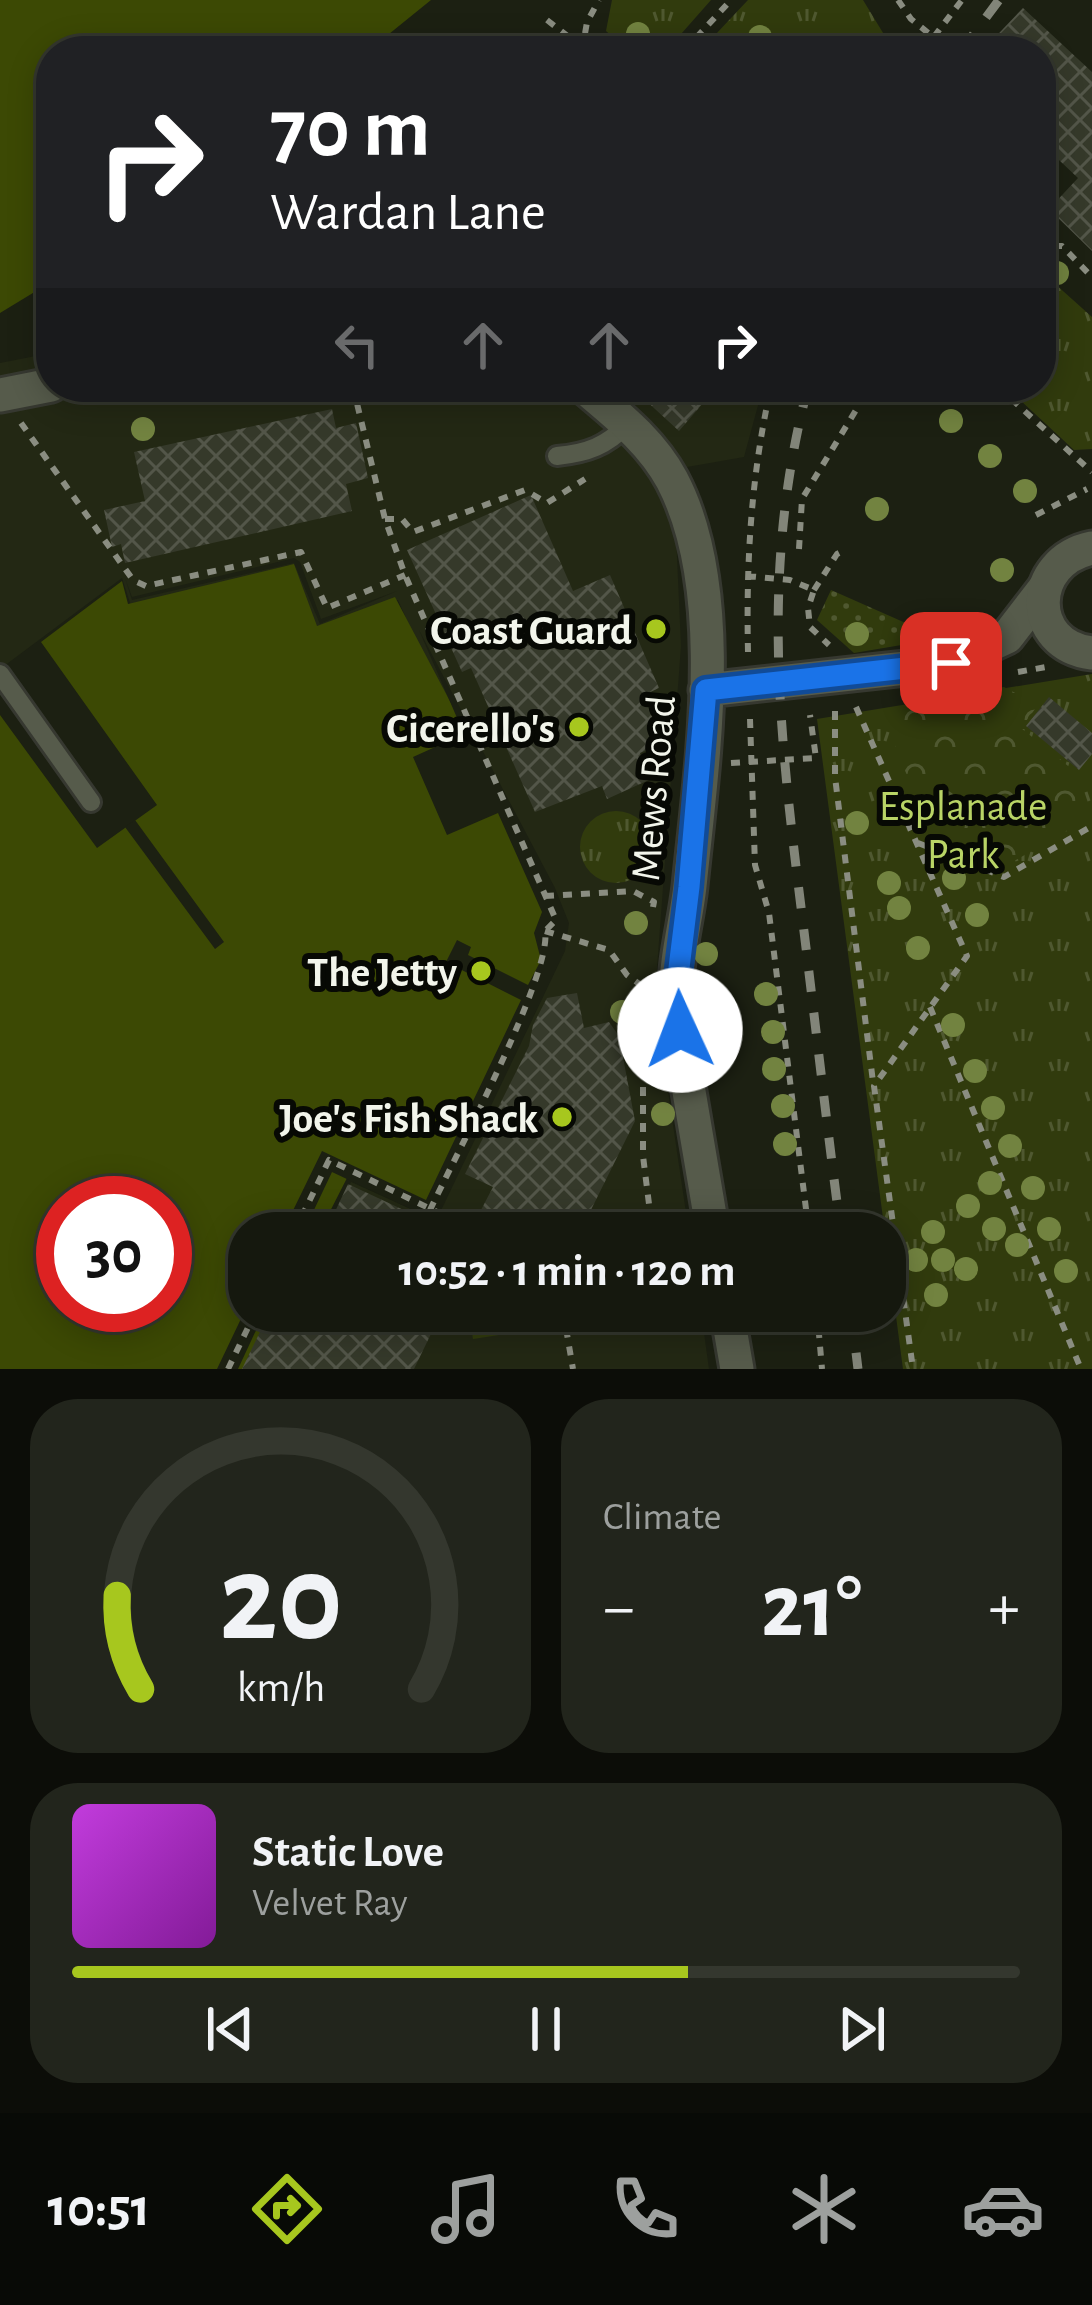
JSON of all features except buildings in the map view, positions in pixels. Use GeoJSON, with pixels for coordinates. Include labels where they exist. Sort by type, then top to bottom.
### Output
{"type":"FeatureCollection","features":[{"type":"Feature","properties":{"kind":"street"},"geometry":{"type":"LineString","coordinates":[[0,395],[36,388]]}},
{"type":"Feature","properties":{"kind":"street","name":"Mews Road"},"geometry":{"type":"LineString","coordinates":[[602,402],[628,424],[671,478],[693,529],[705,610],[706,690],[676,992],[709,1212]]}},
{"type":"Feature","properties":{"kind":"street"},"geometry":{"type":"LineString","coordinates":[[706,690],[951,663],[1007,637],[1060,560],[1092,547]]}},
{"type":"Feature","properties":{"kind":"street"},"geometry":{"type":"LineString","coordinates":[[1044,589],[1046,621],[1054,634],[1066,645],[1092,653]]}},
{"type":"Feature","properties":{"kind":"street"},"geometry":{"type":"LineString","coordinates":[[731,1332],[737,1369]]}},
{"type":"Feature","properties":{"kind":"lane"},"geometry":{"type":"LineString","coordinates":[[557,457],[598,448],[628,424]]}},
{"type":"Feature","properties":{"kind":"lane"},"geometry":{"type":"LineString","coordinates":[[0,674],[91,802]]}},
{"type":"Feature","properties":{"kind":"path"},"geometry":{"type":"LineString","coordinates":[[586,36],[599,0]]}},
{"type":"Feature","properties":{"kind":"path"},"geometry":{"type":"LineString","coordinates":[[698,36],[731,0]]}},
{"type":"Feature","properties":{"kind":"path"},"geometry":{"type":"LineString","coordinates":[[898,0],[910,20],[932,36],[962,0]]}},
{"type":"Feature","properties":{"kind":"path"},"geometry":{"type":"LineString","coordinates":[[547,20],[567,36]]}},
{"type":"Feature","properties":{"kind":"path"},"geometry":{"type":"LineString","coordinates":[[1056,246],[1062,246],[1092,277]]}},
{"type":"Feature","properties":{"kind":"path"},"geometry":{"type":"LineString","coordinates":[[357,402],[405,575],[556,920],[545,931]]}},
{"type":"Feature","properties":{"kind":"path"},"geometry":{"type":"LineString","coordinates":[[768,402],[758,446],[747,576],[797,581],[814,590]]}},
{"type":"Feature","properties":{"kind":"path"},"geometry":{"type":"LineString","coordinates":[[800,549],[802,499],[861,402]]}},
{"type":"Feature","properties":{"kind":"path"},"geometry":{"type":"LineString","coordinates":[[1015,402],[1092,472]]}},
{"type":"Feature","properties":{"kind":"path"},"geometry":{"type":"LineString","coordinates":[[22,422],[133,580],[146,586],[301,552],[327,608],[405,575]]}},
{"type":"Feature","properties":{"kind":"path"},"geometry":{"type":"LineString","coordinates":[[386,519],[402,519],[413,532],[525,490],[547,503],[593,476]]}},
{"type":"Feature","properties":{"kind":"path"},"geometry":{"type":"LineString","coordinates":[[1036,515],[1087,489]]}},
{"type":"Feature","properties":{"kind":"path"},"geometry":{"type":"LineString","coordinates":[[833,649],[810,627],[808,608],[837,554],[847,549]]}},
{"type":"Feature","properties":{"kind":"path"},"geometry":{"type":"LineString","coordinates":[[856,707],[967,956],[874,1086]]}},
{"type":"Feature","properties":{"kind":"path"},"geometry":{"type":"LineString","coordinates":[[835,711],[835,777],[914,1369]]}},
{"type":"Feature","properties":{"kind":"path"},"geometry":{"type":"LineString","coordinates":[[725,763],[816,758],[810,715]]}},
{"type":"Feature","properties":{"kind":"path"},"geometry":{"type":"LineString","coordinates":[[753,764],[755,865],[769,913],[806,1212]]}},
{"type":"Feature","properties":{"kind":"path"},"geometry":{"type":"LineString","coordinates":[[917,843],[1004,878],[1092,826]]}},
{"type":"Feature","properties":{"kind":"path"},"geometry":{"type":"LineString","coordinates":[[545,896],[632,891],[653,902]]}},
{"type":"Feature","properties":{"kind":"path"},"geometry":{"type":"LineString","coordinates":[[545,931],[609,950],[626,975],[644,988]]}},
{"type":"Feature","properties":{"kind":"path"},"geometry":{"type":"LineString","coordinates":[[430,1210],[529,994],[548,944],[545,931]]}},
{"type":"Feature","properties":{"kind":"path"},"geometry":{"type":"LineString","coordinates":[[930,1006],[1081,1369]]}},
{"type":"Feature","properties":{"kind":"path"},"geometry":{"type":"LineString","coordinates":[[644,1025],[643,1156],[650,1212]]}},
{"type":"Feature","properties":{"kind":"path"},"geometry":{"type":"LineString","coordinates":[[304,1212],[329,1160],[434,1212]]}},
{"type":"Feature","properties":{"kind":"path"},"geometry":{"type":"LineString","coordinates":[[228,1369],[246,1332]]}},
{"type":"Feature","properties":{"kind":"path"},"geometry":{"type":"LineString","coordinates":[[567,1332],[573,1369]]}},
{"type":"Feature","properties":{"kind":"path"},"geometry":{"type":"LineString","coordinates":[[819,1332],[822,1369]]}},
{"type":"Feature","properties":{"kind":"shaded area"},"geometry":{"type":"Polygon","coordinates":[[[0,0],[431,0],[387,36],[36,36],[36,291],[0,313],[0,0]]]}},
{"type":"Feature","properties":{"kind":"shaded area"},"geometry":{"type":"Polygon","coordinates":[[[36,356],[36,402],[759,402],[744,457],[687,467],[676,535],[681,646],[657,968],[660,1037],[686,1212],[420,1212],[542,923],[398,600],[314,633],[289,565],[132,609],[122,578],[0,669],[0,363],[36,356]]]}},
{"type":"Feature","properties":{"kind":"shaded area"},"geometry":{"type":"Polygon","coordinates":[[[294,564],[317,626],[395,597],[557,904],[564,927],[437,1212],[419,1212],[347,1178],[330,1212],[228,1212],[228,1332],[268,1332],[250,1369],[0,1369],[0,715],[97,848],[157,805],[41,642],[122,581],[128,604],[294,564]]]}},
{"type":"Feature","properties":{"kind":"shaded area"},"geometry":{"type":"Polygon","coordinates":[[[351,1182],[418,1212],[336,1212],[351,1182]]]}},
{"type":"Feature","properties":{"kind":"shaded area"},"geometry":{"type":"Polygon","coordinates":[[[277,1332],[704,1332],[709,1369],[259,1369],[277,1332]]]}},
{"type":"Feature","properties":{"kind":"green space"},"geometry":{"type":"Polygon","coordinates":[[[612,0],[711,0],[679,36],[612,36],[606,31],[612,0]]]}},
{"type":"Feature","properties":{"kind":"green space"},"geometry":{"type":"Polygon","coordinates":[[[748,0],[863,0],[885,36],[714,36],[748,0]]]}},
{"type":"Feature","properties":{"kind":"green space"},"geometry":{"type":"Polygon","coordinates":[[[1056,285],[1092,317],[1092,449],[1074,450],[1022,402],[1056,402],[1056,285]]]}},
{"type":"Feature","properties":{"kind":"green space"},"geometry":{"type":"Polygon","coordinates":[[[831,590],[937,639],[854,653],[817,620],[831,590]]]}},
{"type":"Feature","properties":{"kind":"green space","name":"Esplanade Park"},"geometry":{"type":"Polygon","coordinates":[[[1092,674],[1092,1369],[903,1369],[898,1332],[906,1332],[906,1212],[882,1212],[817,719],[1092,674]]]}},
{"type":"Feature","properties":{"kind":"green space"},"geometry":{"type":"Polygon","coordinates":[[[1004,687],[1038,705],[1021,728],[1078,774],[1073,827],[1002,868],[938,842],[895,749],[906,703],[1004,687]]]}},
{"type":"Feature","properties":{"kind":"green space"},"geometry":{"type":"Polygon","coordinates":[[[616,811],[641,822],[652,847],[641,872],[616,883],[591,872],[580,847],[591,822],[616,811]]]}},
{"type":"Feature","properties":{"kind":"green space"},"geometry":{"type":"Polygon","coordinates":[[[472,1332],[517,1332],[473,1339],[472,1332]]]}},
{"type":"Feature","properties":{"kind":"pier"},"geometry":{"type":"Polygon","coordinates":[[[294,558],[300,562],[321,619],[397,591],[320,624],[294,563],[132,600],[125,578],[132,597],[294,558]]]}},
{"type":"Feature","properties":{"kind":"pier"},"geometry":{"type":"Polygon","coordinates":[[[419,630],[555,888],[569,923],[565,951],[440,1212],[417,1212],[332,1172],[313,1212],[292,1212],[322,1151],[426,1200],[521,1000],[446,962],[457,940],[471,947],[468,955],[528,985],[541,960],[534,933],[542,912],[498,813],[447,835],[413,757],[464,734],[419,630]]]}},
{"type":"Feature","properties":{"kind":"pier"},"geometry":{"type":"Polygon","coordinates":[[[135,820],[224,942],[215,949],[125,827],[135,820]]]}},
{"type":"Feature","properties":{"kind":"pier"},"geometry":{"type":"Polygon","coordinates":[[[235,1332],[255,1332],[238,1369],[217,1369],[235,1332]]]}},
{"type":"Feature","properties":{"kind":"railway"},"geometry":{"type":"LineString","coordinates":[[972,36],[999,0]]}},
{"type":"Feature","properties":{"kind":"railway"},"geometry":{"type":"LineString","coordinates":[[805,402],[784,520],[778,650],[786,780],[838,1212]]}},
{"type":"Feature","properties":{"kind":"railway"},"geometry":{"type":"LineString","coordinates":[[854,1332],[858,1369]]}},
{"type":"Feature","properties":{"kind":"place","name":"Coast Guard"},"geometry":{"type":"Point","coordinates":[656,629]}},
{"type":"Feature","properties":{"kind":"place","name":"Cicerello's"},"geometry":{"type":"Point","coordinates":[579,727]}},
{"type":"Feature","properties":{"kind":"place","name":"The Jetty"},"geometry":{"type":"Point","coordinates":[481,971]}},
{"type":"Feature","properties":{"kind":"place","name":"Joe's Fish Shack"},"geometry":{"type":"Point","coordinates":[562,1117]}},
{"type":"Feature","properties":{"kind":"route"},"geometry":{"type":"LineString","coordinates":[[680,1030],[676,992],[706,690],[951,663]]}}]}
